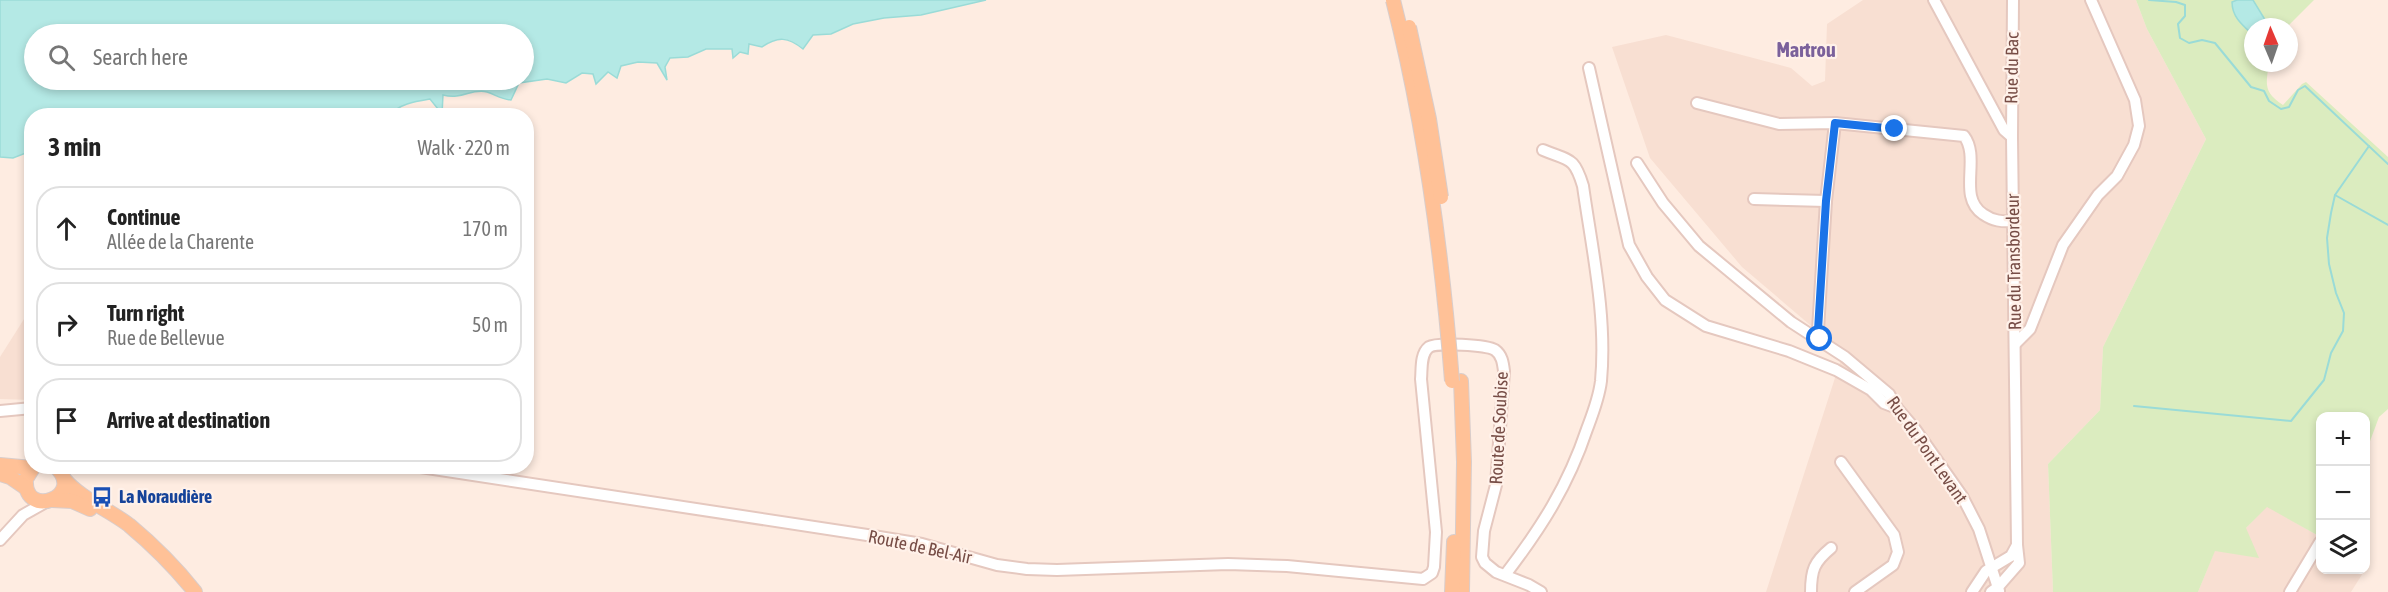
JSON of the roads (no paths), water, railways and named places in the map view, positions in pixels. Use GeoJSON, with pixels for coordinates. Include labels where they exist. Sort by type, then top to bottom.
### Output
{"type":"FeatureCollection","features":[{"type":"Feature","properties":{"kind":"main road"},"geometry":{"type":"LineString","coordinates":[[1393,0],[1430,180],[1456,381],[1464,462],[1462,592]]}},
{"type":"Feature","properties":{"kind":"main road"},"geometry":{"type":"LineString","coordinates":[[1403,0],[1437,165],[1454,291],[1456,381],[1452,592]]}},
{"type":"Feature","properties":{"kind":"main road"},"geometry":{"type":"LineString","coordinates":[[0,465],[24,466]]}},
{"type":"Feature","properties":{"kind":"main road"},"geometry":{"type":"LineString","coordinates":[[0,474],[10,477],[26,489],[34,499],[77,502],[105,518],[195,592]]}},
{"type":"Feature","properties":{"kind":"main road"},"geometry":{"type":"LineString","coordinates":[[26,489],[26,479],[29,474]]}},
{"type":"Feature","properties":{"kind":"main road"},"geometry":{"type":"LineString","coordinates":[[49,501],[61,493],[59,474]]}},
{"type":"Feature","properties":{"kind":"main road"},"geometry":{"type":"LineString","coordinates":[[61,474],[74,490],[128,525],[180,573],[195,592]]}},
{"type":"Feature","properties":{"kind":"street"},"geometry":{"type":"LineString","coordinates":[[1934,0],[2004,130],[2012,137]]}},
{"type":"Feature","properties":{"kind":"street","name":"Rue du Bac"},"geometry":{"type":"LineString","coordinates":[[2012,137],[2013,0]]}},
{"type":"Feature","properties":{"kind":"street"},"geometry":{"type":"LineString","coordinates":[[2015,344],[2031,328],[2063,245],[2098,195],[2117,176],[2134,145],[2139,126],[2135,100],[2091,0]]}},
{"type":"Feature","properties":{"kind":"street"},"geometry":{"type":"LineString","coordinates":[[1590,68],[1629,245],[1647,277],[1665,300],[1706,326],[1789,351],[1836,370],[1871,390],[1884,403],[1897,408]]}},
{"type":"Feature","properties":{"kind":"street"},"geometry":{"type":"LineString","coordinates":[[1697,103],[1779,124],[1835,123],[1964,136],[1970,143],[1970,185],[1973,201],[1979,212],[1991,219],[2004,222],[2014,221]]}},
{"type":"Feature","properties":{"kind":"street"},"geometry":{"type":"LineString","coordinates":[[1820,339],[1818,330],[1826,201],[1835,123]]}},
{"type":"Feature","properties":{"kind":"street","name":"Rue du Transbordeur"},"geometry":{"type":"LineString","coordinates":[[1996,590],[2019,563],[2012,137]]}},
{"type":"Feature","properties":{"kind":"street"},"geometry":{"type":"LineString","coordinates":[[1505,575],[1532,541],[1569,477],[1598,399],[1600,381],[1602,346],[1600,304],[1583,186],[1578,170],[1569,158],[1543,150]]}},
{"type":"Feature","properties":{"kind":"street","name":"Rue du Pont Levant"},"geometry":{"type":"LineString","coordinates":[[1637,163],[1663,203],[1699,246],[1791,322],[1820,339],[1889,394],[1962,496],[1978,529],[1996,590]]}},
{"type":"Feature","properties":{"kind":"street"},"geometry":{"type":"LineString","coordinates":[[1754,199],[1826,201]]}},
{"type":"Feature","properties":{"kind":"street","name":"Route de Soubise"},"geometry":{"type":"LineString","coordinates":[[1428,576],[1434,567],[1436,532],[1421,379],[1423,356],[1429,347],[1438,345],[1487,346],[1497,351],[1503,361],[1503,405],[1497,485],[1484,531],[1481,553],[1489,567],[1541,592]]}},
{"type":"Feature","properties":{"kind":"street"},"geometry":{"type":"LineString","coordinates":[[0,411],[24,409]]}},
{"type":"Feature","properties":{"kind":"street"},"geometry":{"type":"LineString","coordinates":[[1841,462],[1894,535],[1898,552],[1893,565],[1855,592]]}},
{"type":"Feature","properties":{"kind":"street","name":"Route de Bel-Air"},"geometry":{"type":"LineString","coordinates":[[466,474],[922,544],[997,565],[1027,569],[1228,564],[1287,566],[1415,580],[1428,576]]}},
{"type":"Feature","properties":{"kind":"street"},"geometry":{"type":"LineString","coordinates":[[22,515],[26,489]]}},
{"type":"Feature","properties":{"kind":"street"},"geometry":{"type":"LineString","coordinates":[[0,540],[22,515],[49,501]]}},
{"type":"Feature","properties":{"kind":"street"},"geometry":{"type":"LineString","coordinates":[[1972,592],[1982,575],[2011,556],[2017,545]]}},
{"type":"Feature","properties":{"kind":"street"},"geometry":{"type":"LineString","coordinates":[[1811,592],[1811,577],[1817,560],[1831,548]]}},
{"type":"Feature","properties":{"kind":"street"},"geometry":{"type":"LineString","coordinates":[[2290,592],[2316,549]]}},
{"type":"Feature","properties":{"kind":"water"},"geometry":{"type":"Polygon","coordinates":[[[0,0],[986,0],[921,15],[884,18],[853,24],[831,34],[813,35],[803,49],[783,39],[762,47],[749,44],[748,54],[740,52],[733,58],[732,49],[706,49],[688,57],[670,58],[665,67],[667,80],[657,63],[638,62],[621,66],[617,78],[608,72],[596,84],[593,74],[582,73],[566,83],[547,79],[534,81],[534,24],[24,24],[24,90],[516,90],[511,100],[481,91],[456,96],[443,95],[442,108],[437,108],[430,99],[400,108],[24,108],[24,154],[13,158],[0,157],[0,0]]]}},
{"type":"Feature","properties":{"kind":"water"},"geometry":{"type":"Polygon","coordinates":[[[2253,0],[2264,18],[2244,18],[2244,26],[2235,16],[2232,2],[2253,0]]]}},
{"type":"Feature","properties":{"kind":"waterway"},"geometry":{"type":"LineString","coordinates":[[2149,0],[2185,5],[2185,16],[2178,24],[2180,38],[2189,43],[2202,40],[2215,43],[2251,87],[2264,91],[2269,101],[2281,109],[2289,107],[2298,90],[2305,86],[2388,164]]}},
{"type":"Feature","properties":{"kind":"waterway"},"geometry":{"type":"LineString","coordinates":[[2134,406],[2291,421],[2324,380],[2331,353],[2343,331],[2344,313],[2329,264],[2327,238],[2335,195],[2369,146]]}},
{"type":"Feature","properties":{"kind":"waterway"},"geometry":{"type":"LineString","coordinates":[[2335,195],[2388,225]]}},
{"type":"Feature","properties":{"kind":"place","name":"La Noraudière"},"geometry":{"type":"Point","coordinates":[102,497]}},
{"type":"Feature","properties":{"kind":"district","name":"Martrou"},"geometry":{"type":"Point","coordinates":[1806,50]}}]}
